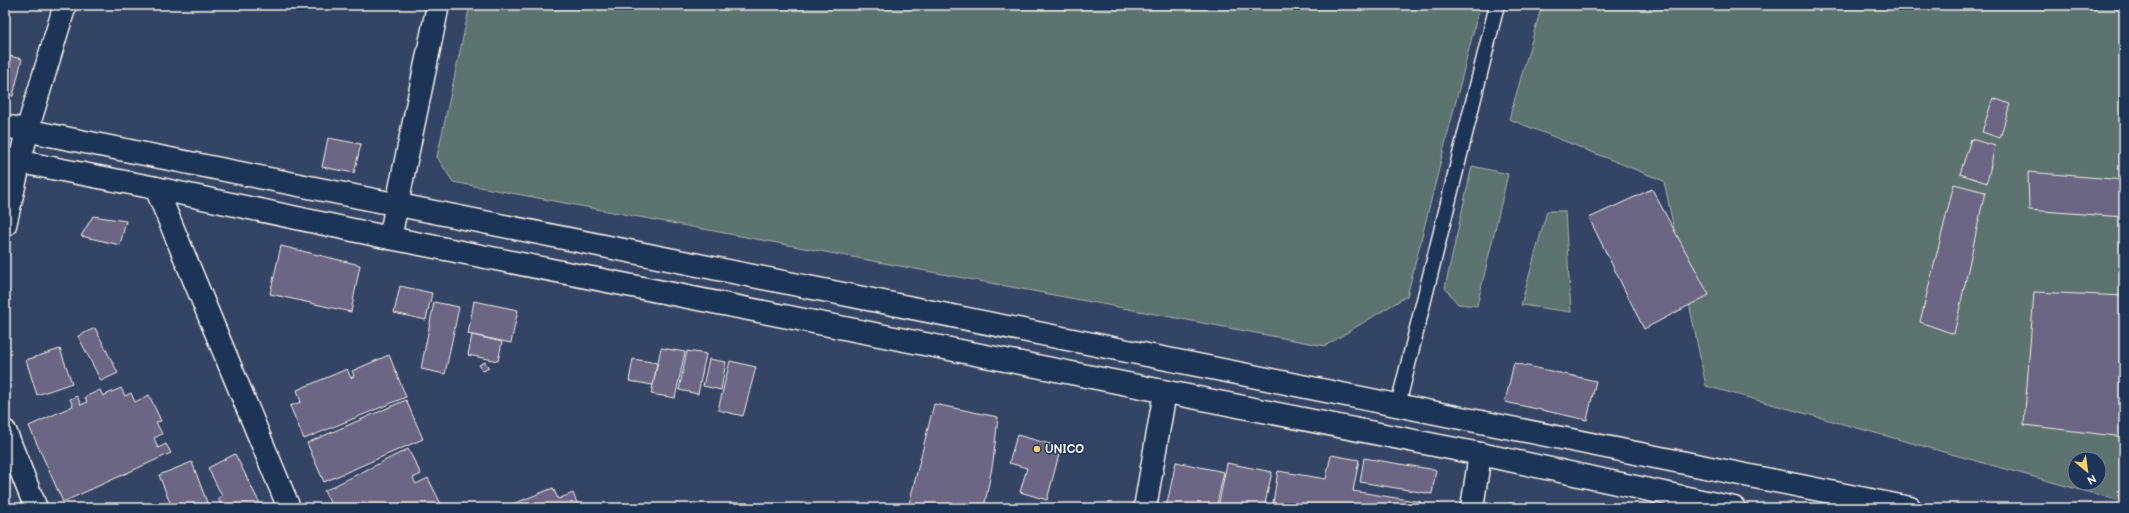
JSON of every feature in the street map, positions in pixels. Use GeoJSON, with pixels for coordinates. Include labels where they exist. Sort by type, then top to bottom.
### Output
{"type":"FeatureCollection","features":[{"type":"Feature","properties":{"kind":"main road"},"geometry":{"type":"LineString","coordinates":[[5,225],[12,161],[27,131],[64,5]]}},
{"type":"Feature","properties":{"kind":"main road"},"geometry":{"type":"LineString","coordinates":[[390,238],[438,5]]}},
{"type":"Feature","properties":{"kind":"main road"},"geometry":{"type":"LineString","coordinates":[[5,126],[1910,508]]}},
{"type":"Feature","properties":{"kind":"main road"},"geometry":{"type":"LineString","coordinates":[[12,161],[156,188],[390,238],[1480,454],[1734,508]]}},
{"type":"Feature","properties":{"kind":"main road"},"geometry":{"type":"LineString","coordinates":[[156,188],[289,508]]}},
{"type":"Feature","properties":{"kind":"main road"},"geometry":{"type":"LineString","coordinates":[[1145,508],[1165,392]]}},
{"type":"Feature","properties":{"kind":"main road"},"geometry":{"type":"LineString","coordinates":[[1333,426],[1341,395]]}},
{"type":"Feature","properties":{"kind":"main road"},"geometry":{"type":"LineString","coordinates":[[5,432],[36,508]]}},
{"type":"Feature","properties":{"kind":"main road"},"geometry":{"type":"LineString","coordinates":[[1472,508],[1480,454]]}},
{"type":"Feature","properties":{"kind":"lane"},"geometry":{"type":"LineString","coordinates":[[1398,405],[1497,5]]}},
{"type":"Feature","properties":{"kind":"green space"},"geometry":{"type":"Polygon","coordinates":[[[470,5],[1480,5],[1407,296],[1325,346],[453,182],[437,157],[470,5]]]}},
{"type":"Feature","properties":{"kind":"green space"},"geometry":{"type":"Polygon","coordinates":[[[1542,5],[2124,5],[2124,502],[2084,491],[2107,491],[2107,451],[2067,451],[2067,486],[1706,386],[1664,181],[1509,119],[1542,5]]]}},
{"type":"Feature","properties":{"kind":"green space"},"geometry":{"type":"Polygon","coordinates":[[[1472,166],[1508,174],[1477,306],[1458,304],[1445,288],[1472,166]]]}},
{"type":"Feature","properties":{"kind":"green space"},"geometry":{"type":"Polygon","coordinates":[[[1547,211],[1565,211],[1571,312],[1521,305],[1547,211]]]}},
{"type":"Feature","properties":{"kind":"building"},"geometry":{"type":"Polygon","coordinates":[[[5,55],[22,59],[13,96],[5,94],[5,55]]]}},
{"type":"Feature","properties":{"kind":"building"},"geometry":{"type":"Polygon","coordinates":[[[1993,98],[2010,104],[2000,138],[1982,132],[1993,98]]]}},
{"type":"Feature","properties":{"kind":"building"},"geometry":{"type":"Polygon","coordinates":[[[328,138],[361,144],[354,173],[322,167],[328,138]]]}},
{"type":"Feature","properties":{"kind":"building"},"geometry":{"type":"Polygon","coordinates":[[[1971,139],[1995,146],[1987,183],[1960,174],[1971,139]]]}},
{"type":"Feature","properties":{"kind":"building"},"geometry":{"type":"Polygon","coordinates":[[[2028,172],[2124,180],[2124,217],[2029,210],[2028,172]]]}},
{"type":"Feature","properties":{"kind":"building"},"geometry":{"type":"Polygon","coordinates":[[[1954,184],[1985,192],[1954,334],[1920,322],[1954,184]]]}},
{"type":"Feature","properties":{"kind":"building"},"geometry":{"type":"Polygon","coordinates":[[[1652,189],[1709,295],[1644,329],[1589,218],[1652,189]]]}},
{"type":"Feature","properties":{"kind":"building"},"geometry":{"type":"Polygon","coordinates":[[[93,216],[126,221],[120,245],[81,236],[93,216]]]}},
{"type":"Feature","properties":{"kind":"building"},"geometry":{"type":"Polygon","coordinates":[[[281,246],[360,265],[351,312],[270,294],[281,246]]]}},
{"type":"Feature","properties":{"kind":"building"},"geometry":{"type":"Polygon","coordinates":[[[400,286],[432,293],[426,320],[394,313],[400,286]]]}},
{"type":"Feature","properties":{"kind":"building"},"geometry":{"type":"Polygon","coordinates":[[[2034,292],[2124,296],[2124,437],[2024,425],[2034,292]]]}},
{"type":"Feature","properties":{"kind":"building"},"geometry":{"type":"Polygon","coordinates":[[[474,301],[518,310],[511,343],[468,334],[474,301]]]}},
{"type":"Feature","properties":{"kind":"building"},"geometry":{"type":"Polygon","coordinates":[[[434,302],[459,307],[445,374],[421,369],[434,302]]]}},
{"type":"Feature","properties":{"kind":"building"},"geometry":{"type":"Polygon","coordinates":[[[95,328],[118,373],[101,381],[78,336],[95,328]]]}},
{"type":"Feature","properties":{"kind":"building"},"geometry":{"type":"Polygon","coordinates":[[[472,335],[502,342],[498,361],[468,355],[472,335]]]}},
{"type":"Feature","properties":{"kind":"building"},"geometry":{"type":"Polygon","coordinates":[[[661,348],[685,352],[675,398],[651,394],[661,348]]]}},
{"type":"Feature","properties":{"kind":"building"},"geometry":{"type":"Polygon","coordinates":[[[60,349],[72,383],[37,395],[26,360],[60,349]]]}},
{"type":"Feature","properties":{"kind":"building"},"geometry":{"type":"Polygon","coordinates":[[[687,351],[706,354],[698,394],[679,390],[687,351]]]}},
{"type":"Feature","properties":{"kind":"building"},"geometry":{"type":"Polygon","coordinates":[[[389,355],[406,397],[304,439],[290,406],[301,402],[297,390],[347,369],[351,378],[354,376],[352,371],[389,355]]]}},
{"type":"Feature","properties":{"kind":"building"},"geometry":{"type":"Polygon","coordinates":[[[633,359],[657,363],[653,385],[629,381],[633,359]]]}},
{"type":"Feature","properties":{"kind":"building"},"geometry":{"type":"Polygon","coordinates":[[[709,359],[726,362],[721,390],[703,386],[709,359]]]}},
{"type":"Feature","properties":{"kind":"building"},"geometry":{"type":"Polygon","coordinates":[[[730,361],[756,367],[743,416],[718,410],[730,361]]]}},
{"type":"Feature","properties":{"kind":"building"},"geometry":{"type":"Polygon","coordinates":[[[485,362],[489,368],[483,371],[479,365],[485,362]]]}},
{"type":"Feature","properties":{"kind":"building"},"geometry":{"type":"Polygon","coordinates":[[[1514,363],[1596,381],[1587,420],[1505,402],[1514,363]]]}},
{"type":"Feature","properties":{"kind":"building"},"geometry":{"type":"Polygon","coordinates":[[[121,388],[125,396],[131,393],[135,402],[149,395],[161,421],[156,422],[162,434],[154,438],[158,448],[166,444],[171,453],[63,502],[29,426],[73,406],[70,399],[77,396],[81,405],[87,402],[85,397],[100,390],[103,396],[121,388]]]}},
{"type":"Feature","properties":{"kind":"building"},"geometry":{"type":"Polygon","coordinates":[[[406,400],[423,439],[324,482],[307,443],[406,400]]]}},
{"type":"Feature","properties":{"kind":"building"},"geometry":{"type":"Polygon","coordinates":[[[934,404],[998,417],[993,462],[984,508],[908,508],[934,404]]]}},
{"type":"Feature","properties":{"kind":"building"},"geometry":{"type":"Polygon","coordinates":[[[1017,435],[1061,447],[1047,500],[1020,492],[1027,468],[1009,463],[1017,435]]]}},
{"type":"Feature","properties":{"kind":"building"},"geometry":{"type":"Polygon","coordinates":[[[408,449],[421,474],[413,478],[416,484],[428,478],[443,508],[381,508],[381,506],[333,508],[324,491],[408,449]]]}},
{"type":"Feature","properties":{"kind":"building"},"geometry":{"type":"Polygon","coordinates":[[[235,454],[262,508],[223,508],[218,498],[222,496],[208,468],[235,454]]]}},
{"type":"Feature","properties":{"kind":"building"},"geometry":{"type":"Polygon","coordinates":[[[1331,455],[1359,460],[1353,491],[1421,502],[1420,508],[1304,508],[1273,503],[1278,471],[1326,479],[1331,455]]]}},
{"type":"Feature","properties":{"kind":"building"},"geometry":{"type":"Polygon","coordinates":[[[1364,458],[1436,470],[1432,494],[1360,482],[1364,458]]]}},
{"type":"Feature","properties":{"kind":"building"},"geometry":{"type":"Polygon","coordinates":[[[192,462],[209,508],[172,508],[159,475],[192,462]]]}},
{"type":"Feature","properties":{"kind":"building"},"geometry":{"type":"Polygon","coordinates":[[[1176,462],[1224,472],[1216,508],[1166,508],[1176,462]]]}},
{"type":"Feature","properties":{"kind":"building"},"geometry":{"type":"Polygon","coordinates":[[[1227,463],[1272,472],[1264,508],[1218,508],[1227,463]]]}},
{"type":"Feature","properties":{"kind":"building"},"geometry":{"type":"Polygon","coordinates":[[[553,488],[558,499],[573,493],[579,508],[503,508],[553,488]]]}},
{"type":"Feature","properties":{"kind":"building"},"geometry":{"type":"Polygon","coordinates":[[[1509,503],[1538,508],[1508,508],[1509,503]]]}},
{"type":"Feature","properties":{"kind":"place","name":"UNICO"},"geometry":{"type":"Point","coordinates":[1037,449]}}]}
